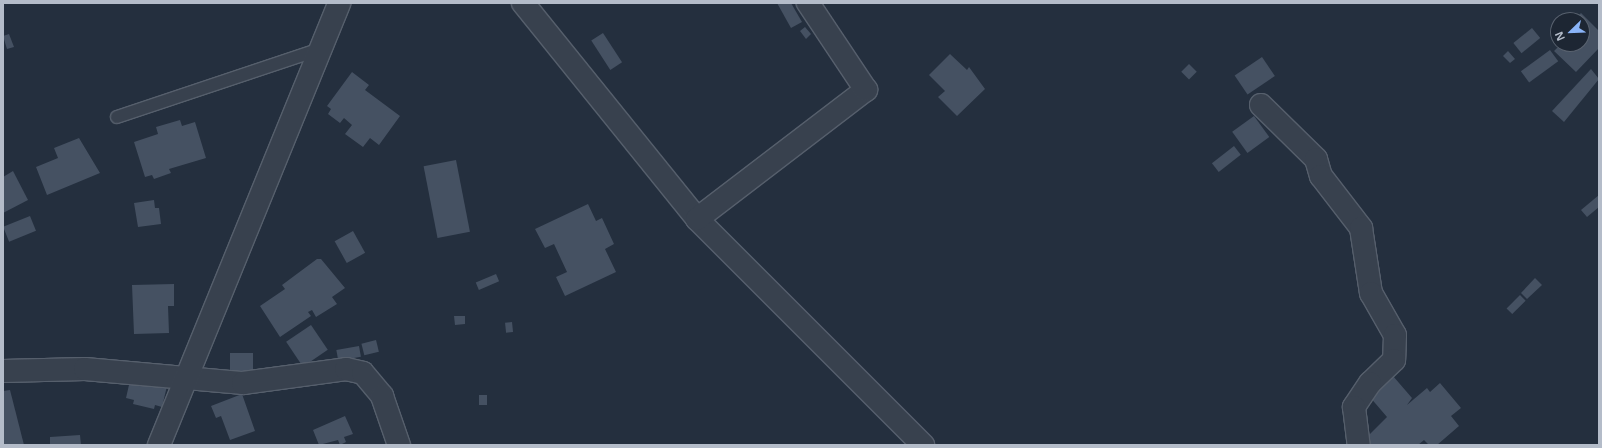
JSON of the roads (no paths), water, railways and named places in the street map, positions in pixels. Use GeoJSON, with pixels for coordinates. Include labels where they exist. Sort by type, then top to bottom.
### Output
{"type":"FeatureCollection","features":[{"type":"Feature","properties":{"kind":"street"},"geometry":{"type":"LineString","coordinates":[[159,445],[183,380],[339,3]]}},
{"type":"Feature","properties":{"kind":"street"},"geometry":{"type":"LineString","coordinates":[[523,3],[697,219],[923,445]]}},
{"type":"Feature","properties":{"kind":"street"},"geometry":{"type":"LineString","coordinates":[[697,219],[866,90],[808,3]]}},
{"type":"Feature","properties":{"kind":"street"},"geometry":{"type":"LineString","coordinates":[[1261,105],[1316,159],[1321,176],[1361,228],[1371,293],[1395,335],[1394,360],[1370,383],[1354,407],[1359,445]]}},
{"type":"Feature","properties":{"kind":"street"},"geometry":{"type":"LineString","coordinates":[[3,371],[86,369],[183,380],[243,383],[346,369],[363,373],[382,396],[399,445]]}},
{"type":"Feature","properties":{"kind":"lane"},"geometry":{"type":"LineString","coordinates":[[117,117],[320,49]]}}]}
